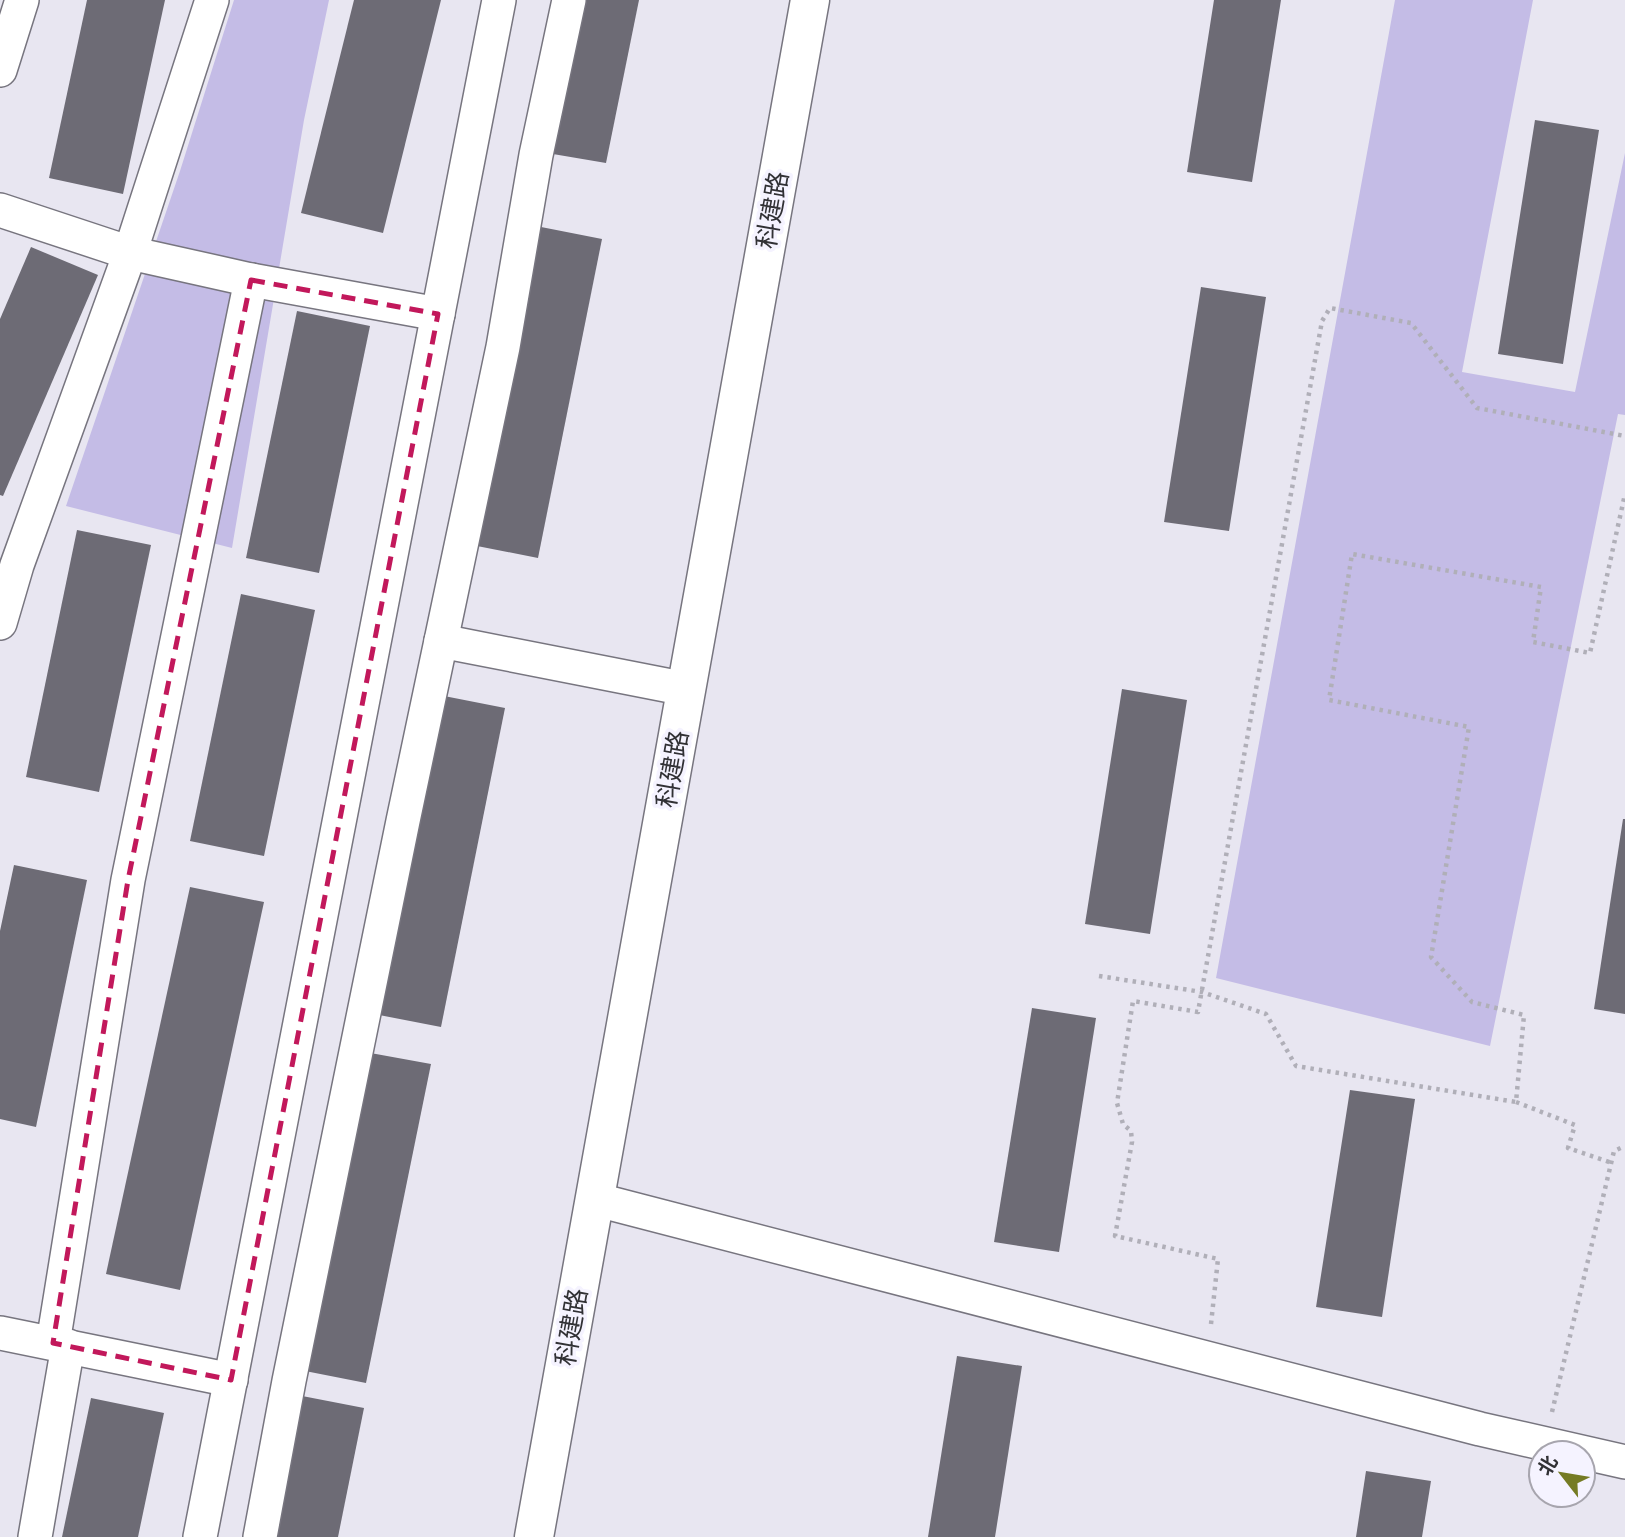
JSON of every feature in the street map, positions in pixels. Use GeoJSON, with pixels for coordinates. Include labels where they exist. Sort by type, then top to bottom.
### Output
{"type":"FeatureCollection","features":[{"type":"Feature","properties":{"kind":"main road","name":"科建路"},"geometry":{"type":"LineString","coordinates":[[534,1537],[810,0]]}},
{"type":"Feature","properties":{"kind":"street"},"geometry":{"type":"LineString","coordinates":[[3,52],[22,0]]}},
{"type":"Feature","properties":{"kind":"street"},"geometry":{"type":"LineString","coordinates":[[0,623],[17,565],[130,253],[212,0]]}},
{"type":"Feature","properties":{"kind":"street"},"geometry":{"type":"LineString","coordinates":[[200,1537],[499,0]]}},
{"type":"Feature","properties":{"kind":"street"},"geometry":{"type":"LineString","coordinates":[[260,1537],[289,1381],[503,347],[536,155],[569,0]]}},
{"type":"Feature","properties":{"kind":"street"},"geometry":{"type":"LineString","coordinates":[[0,210],[130,253],[251,280],[438,314]]}},
{"type":"Feature","properties":{"kind":"street"},"geometry":{"type":"LineString","coordinates":[[35,1537],[128,880],[251,280]]}},
{"type":"Feature","properties":{"kind":"street"},"geometry":{"type":"LineString","coordinates":[[441,641],[686,689]]}},
{"type":"Feature","properties":{"kind":"street"},"geometry":{"type":"LineString","coordinates":[[594,1199],[1527,1439]]}},
{"type":"Feature","properties":{"kind":"street"},"geometry":{"type":"LineString","coordinates":[[1,1336],[61,1344],[231,1380]]}},
{"type":"Feature","properties":{"kind":"street"},"geometry":{"type":"LineString","coordinates":[[1597,1456],[1625,1462]]}},
{"type":"Feature","properties":{"kind":"path"},"geometry":{"type":"LineString","coordinates":[[1207,1358],[1218,1259],[1115,1236],[1132,1142],[1130,1131],[1123,1124],[1117,1102],[1133,1001],[1198,1012],[1322,321],[1330,308],[1411,323],[1477,408],[1625,436]]}},
{"type":"Feature","properties":{"kind":"path"},"geometry":{"type":"LineString","coordinates":[[1516,1102],[1524,1015],[1472,1002],[1431,957],[1469,727],[1329,699],[1352,554],[1541,587],[1533,642],[1590,653],[1625,494]]}},
{"type":"Feature","properties":{"kind":"path"},"geometry":{"type":"LineString","coordinates":[[1099,976],[1202,992],[1266,1013],[1296,1066],[1516,1102],[1575,1125],[1568,1148],[1612,1163]]}},
{"type":"Feature","properties":{"kind":"path"},"geometry":{"type":"LineString","coordinates":[[1546,1439],[1614,1152],[1625,1146]]}},
{"type":"Feature","properties":{"kind":"highlighted area"},"geometry":{"type":"Polygon","coordinates":[[[251,280],[438,314],[231,1380],[53,1343],[128,880],[251,280]]]}},
{"type":"Feature","properties":{"kind":"shaded area"},"geometry":{"type":"Polygon","coordinates":[[[234,0],[329,0],[304,120],[232,548],[66,506],[180,171],[234,0]]]}},
{"type":"Feature","properties":{"kind":"shaded area"},"geometry":{"type":"Polygon","coordinates":[[[1395,0],[1533,0],[1462,372],[1575,392],[1625,153],[1625,415],[1618,414],[1490,1046],[1216,978],[1395,0]]]}},
{"type":"Feature","properties":{"kind":"building"},"geometry":{"type":"Polygon","coordinates":[[[87,0],[165,0],[123,194],[49,178],[87,0]]]}},
{"type":"Feature","properties":{"kind":"building"},"geometry":{"type":"Polygon","coordinates":[[[354,0],[441,0],[383,233],[301,213],[354,0]]]}},
{"type":"Feature","properties":{"kind":"building"},"geometry":{"type":"Polygon","coordinates":[[[580,0],[639,0],[606,163],[547,153],[580,0]]]}},
{"type":"Feature","properties":{"kind":"building"},"geometry":{"type":"Polygon","coordinates":[[[1214,0],[1281,0],[1252,182],[1187,172],[1214,0]]]}},
{"type":"Feature","properties":{"kind":"building"},"geometry":{"type":"Polygon","coordinates":[[[1535,120],[1599,130],[1563,364],[1498,354],[1535,120]]]}},
{"type":"Feature","properties":{"kind":"building"},"geometry":{"type":"Polygon","coordinates":[[[536,226],[602,239],[538,558],[472,545],[536,226]]]}},
{"type":"Feature","properties":{"kind":"building"},"geometry":{"type":"Polygon","coordinates":[[[31,247],[98,275],[3,496],[0,495],[0,319],[31,247]]]}},
{"type":"Feature","properties":{"kind":"building"},"geometry":{"type":"Polygon","coordinates":[[[1201,287],[1266,297],[1229,531],[1164,522],[1201,287]]]}},
{"type":"Feature","properties":{"kind":"building"},"geometry":{"type":"Polygon","coordinates":[[[297,311],[370,326],[319,573],[246,558],[297,311]]]}},
{"type":"Feature","properties":{"kind":"building"},"geometry":{"type":"Polygon","coordinates":[[[77,530],[151,545],[99,792],[26,777],[77,530]]]}},
{"type":"Feature","properties":{"kind":"building"},"geometry":{"type":"Polygon","coordinates":[[[241,594],[315,610],[264,856],[190,841],[241,594]]]}},
{"type":"Feature","properties":{"kind":"building"},"geometry":{"type":"Polygon","coordinates":[[[1122,689],[1187,700],[1150,934],[1085,924],[1122,689]]]}},
{"type":"Feature","properties":{"kind":"building"},"geometry":{"type":"Polygon","coordinates":[[[439,695],[505,708],[441,1027],[374,1014],[439,695]]]}},
{"type":"Feature","properties":{"kind":"building"},"geometry":{"type":"Polygon","coordinates":[[[1625,819],[1625,1014],[1594,1009],[1625,819]]]}},
{"type":"Feature","properties":{"kind":"building"},"geometry":{"type":"Polygon","coordinates":[[[14,865],[87,880],[36,1127],[0,1119],[0,931],[14,865]]]}},
{"type":"Feature","properties":{"kind":"building"},"geometry":{"type":"Polygon","coordinates":[[[190,887],[264,902],[180,1290],[106,1274],[190,887]]]}},
{"type":"Feature","properties":{"kind":"building"},"geometry":{"type":"Polygon","coordinates":[[[1032,1008],[1096,1018],[1059,1252],[994,1242],[1032,1008]]]}},
{"type":"Feature","properties":{"kind":"building"},"geometry":{"type":"Polygon","coordinates":[[[365,1052],[431,1064],[366,1383],[300,1370],[365,1052]]]}},
{"type":"Feature","properties":{"kind":"building"},"geometry":{"type":"Polygon","coordinates":[[[1350,1090],[1415,1099],[1382,1317],[1316,1307],[1350,1090]]]}},
{"type":"Feature","properties":{"kind":"building"},"geometry":{"type":"Polygon","coordinates":[[[957,1356],[1022,1366],[995,1537],[928,1537],[957,1356]]]}},
{"type":"Feature","properties":{"kind":"building"},"geometry":{"type":"Polygon","coordinates":[[[297,1395],[364,1408],[338,1537],[269,1537],[297,1395]]]}},
{"type":"Feature","properties":{"kind":"building"},"geometry":{"type":"Polygon","coordinates":[[[91,1398],[164,1413],[138,1537],[62,1537],[91,1398]]]}},
{"type":"Feature","properties":{"kind":"building"},"geometry":{"type":"Polygon","coordinates":[[[1366,1471],[1431,1481],[1422,1537],[1356,1537],[1366,1471]]]}}]}
